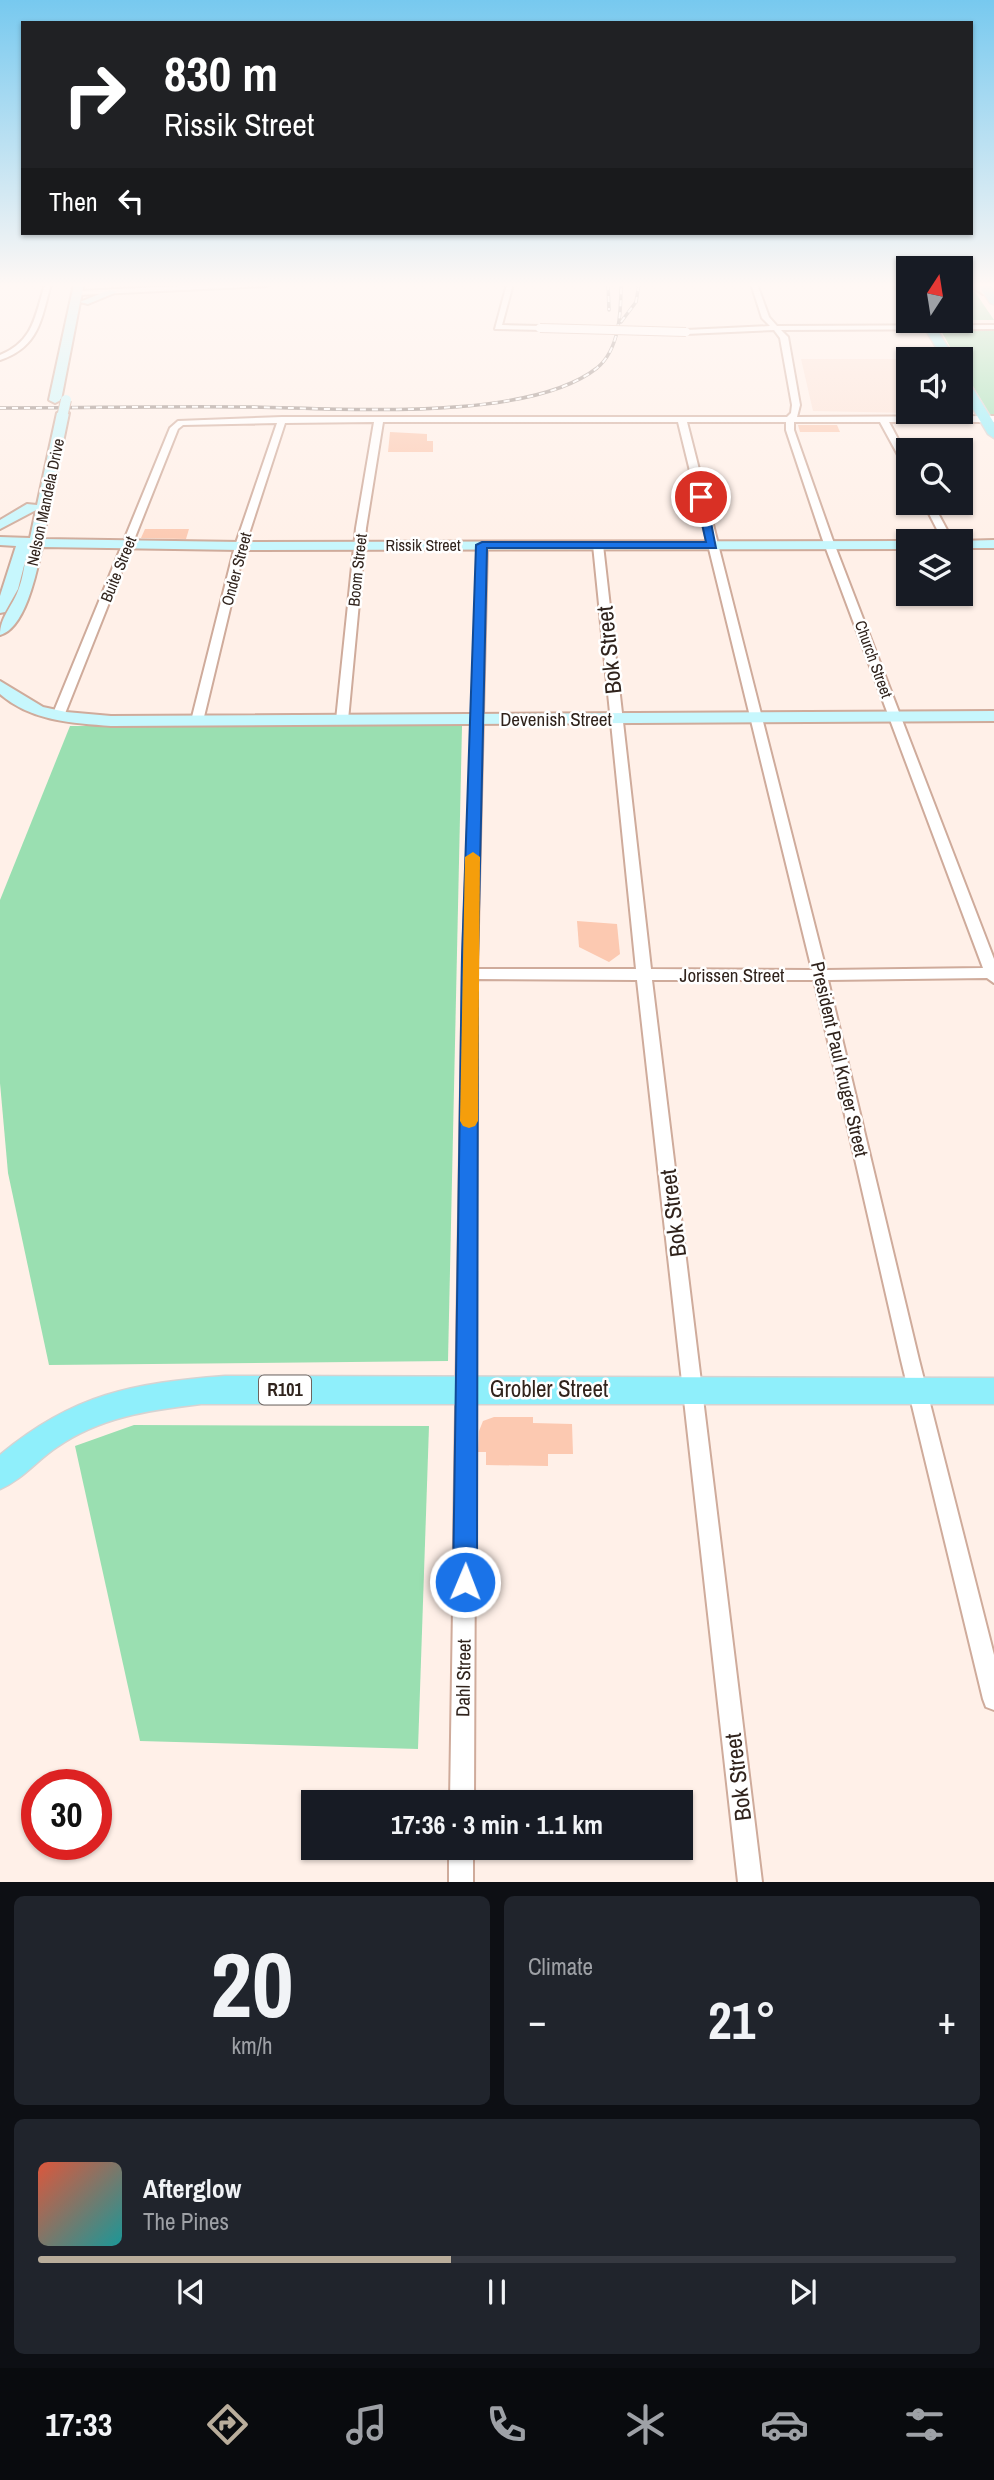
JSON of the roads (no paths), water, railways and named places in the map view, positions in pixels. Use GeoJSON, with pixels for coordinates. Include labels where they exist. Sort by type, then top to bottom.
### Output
{"type":"FeatureCollection","features":[{"type":"Feature","properties":{"kind":"main road","name":"Nelson Mandela Drive"},"geometry":{"type":"LineString","coordinates":[[0,631],[17,609],[27,586],[32,507],[67,372]]}},
{"type":"Feature","properties":{"kind":"main road"},"geometry":{"type":"LineString","coordinates":[[973,396],[989,419],[994,434]]}},
{"type":"Feature","properties":{"kind":"main road","name":"Nelson Mandela Drive"},"geometry":{"type":"LineString","coordinates":[[0,609],[39,522],[48,492],[59,407]]}},
{"type":"Feature","properties":{"kind":"main road"},"geometry":{"type":"LineString","coordinates":[[0,525],[32,507]]}},
{"type":"Feature","properties":{"kind":"main road"},"geometry":{"type":"LineString","coordinates":[[39,522],[57,537],[81,544]]}},
{"type":"Feature","properties":{"kind":"main road"},"geometry":{"type":"LineString","coordinates":[[0,543],[9,550],[19,566]]}},
{"type":"Feature","properties":{"kind":"main road","name":"Rissik Street"},"geometry":{"type":"LineString","coordinates":[[0,543],[240,546],[896,545]]}},
{"type":"Feature","properties":{"kind":"main road"},"geometry":{"type":"LineString","coordinates":[[973,544],[994,544]]}},
{"type":"Feature","properties":{"kind":"main road","name":"Devenish Street"},"geometry":{"type":"LineString","coordinates":[[0,686],[30,708],[58,716],[111,721],[994,716]]}},
{"type":"Feature","properties":{"kind":"main road","name":"Grobler Street"},"geometry":{"type":"LineString","coordinates":[[0,1474],[48,1436],[76,1419],[134,1399],[167,1394],[225,1390],[467,1389],[994,1391]]}},
{"type":"Feature","properties":{"kind":"street","name":"Church Street"},"geometry":{"type":"LineString","coordinates":[[789,372],[796,405],[795,414],[790,419],[790,430],[830,545],[993,975]]}},
{"type":"Feature","properties":{"kind":"street","name":"President Paul Kruger Street"},"geometry":{"type":"LineString","coordinates":[[682,419],[820,975],[994,1699]]}},
{"type":"Feature","properties":{"kind":"street"},"geometry":{"type":"LineString","coordinates":[[883,419],[896,443]]}},
{"type":"Feature","properties":{"kind":"street"},"geometry":{"type":"LineString","coordinates":[[282,420],[989,419]]}},
{"type":"Feature","properties":{"kind":"street","name":"Buite Street"},"geometry":{"type":"LineString","coordinates":[[58,716],[174,428],[181,423],[282,420]]}},
{"type":"Feature","properties":{"kind":"street","name":"Onder Street"},"geometry":{"type":"LineString","coordinates":[[197,721],[240,546],[282,420]]}},
{"type":"Feature","properties":{"kind":"street","name":"Boom Street"},"geometry":{"type":"LineString","coordinates":[[342,720],[359,545],[379,420]]}},
{"type":"Feature","properties":{"kind":"street","name":"Dahl Street"},"geometry":{"type":"LineString","coordinates":[[462,1790],[470,974],[482,545]]}},
{"type":"Feature","properties":{"kind":"street","name":"Bok Street"},"geometry":{"type":"LineString","coordinates":[[598,545],[644,975],[750,1881]]}},
{"type":"Feature","properties":{"kind":"street","name":"Jorissen Street"},"geometry":{"type":"LineString","coordinates":[[470,974],[993,975]]}},
{"type":"Feature","properties":{"kind":"street"},"geometry":{"type":"LineString","coordinates":[[461,1860],[461,1881]]}},
{"type":"Feature","properties":{"kind":"railway"},"geometry":{"type":"LineString","coordinates":[[0,408],[218,407],[379,410],[479,405],[566,386],[590,372]]}}]}
